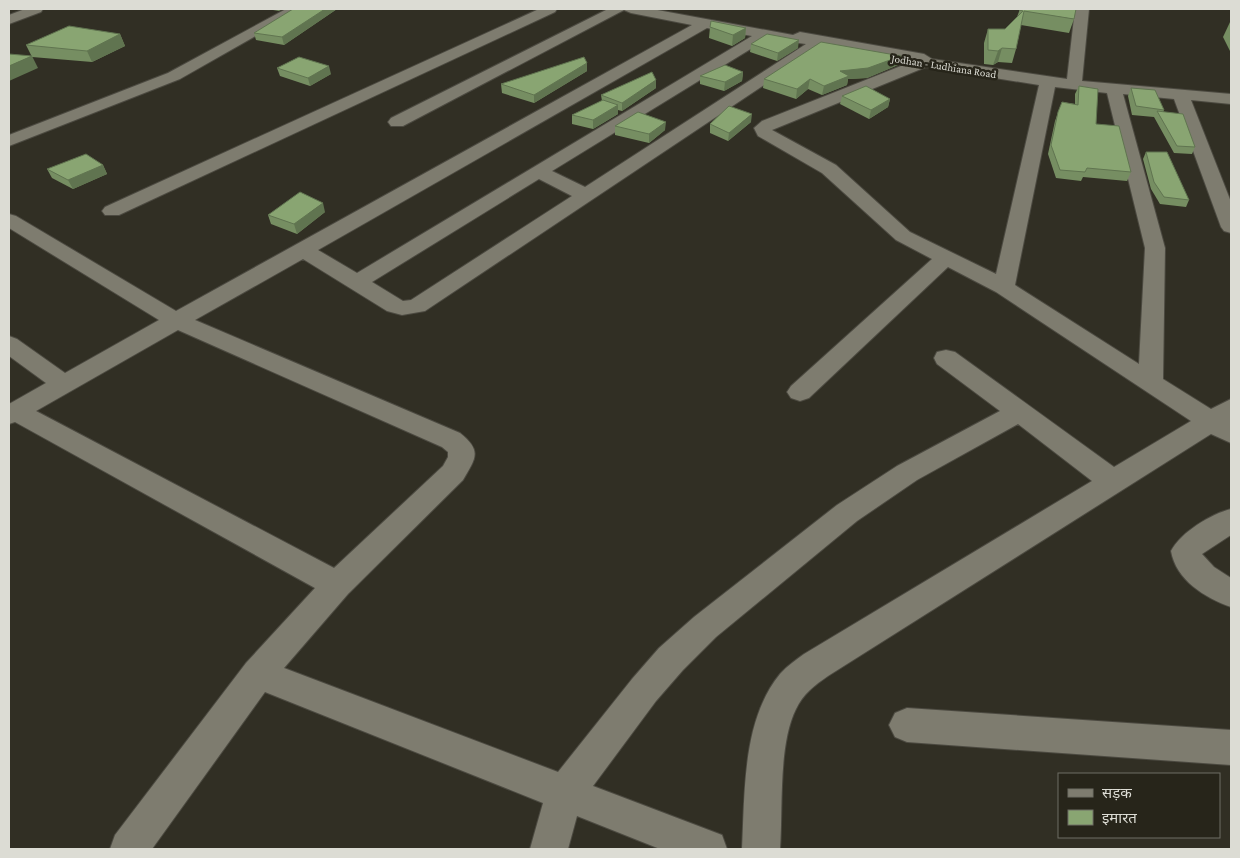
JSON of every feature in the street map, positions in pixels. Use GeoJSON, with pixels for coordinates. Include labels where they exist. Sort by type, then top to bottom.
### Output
{"type":"FeatureCollection","features":[{"type":"Feature","properties":{"kind":"street"},"geometry":{"type":"LineString","coordinates":[[9,20],[36,9]]}},
{"type":"Feature","properties":{"kind":"street"},"geometry":{"type":"LineString","coordinates":[[9,141],[174,76],[296,9]]}},
{"type":"Feature","properties":{"kind":"street"},"geometry":{"type":"LineString","coordinates":[[112,212],[550,9]]}},
{"type":"Feature","properties":{"kind":"street"},"geometry":{"type":"LineString","coordinates":[[397,122],[618,9]]}},
{"type":"Feature","properties":{"kind":"street","name":"Jodhan - Ludhiana Road"},"geometry":{"type":"LineString","coordinates":[[631,9],[923,63],[1048,82],[1180,96],[1231,99]]}},
{"type":"Feature","properties":{"kind":"street","name":"Jodhan - Ludhiana Road"},"geometry":{"type":"LineString","coordinates":[[652,9],[905,56],[1075,80],[1231,94]]}},
{"type":"Feature","properties":{"kind":"street"},"geometry":{"type":"LineString","coordinates":[[1075,80],[1082,9]]}},
{"type":"Feature","properties":{"kind":"street"},"geometry":{"type":"LineString","coordinates":[[12,413],[62,383],[705,23]]}},
{"type":"Feature","properties":{"kind":"street"},"geometry":{"type":"LineString","coordinates":[[356,282],[664,97],[765,34]]}},
{"type":"Feature","properties":{"kind":"street"},"geometry":{"type":"LineString","coordinates":[[302,248],[395,306],[402,308],[417,306],[817,44]]}},
{"type":"Feature","properties":{"kind":"street"},"geometry":{"type":"LineString","coordinates":[[923,63],[768,125],[764,128],[764,132],[829,169],[904,236],[1004,287],[1150,383],[1225,421]]}},
{"type":"Feature","properties":{"kind":"street"},"geometry":{"type":"LineString","coordinates":[[1004,287],[1048,82]]}},
{"type":"Feature","properties":{"kind":"street"},"geometry":{"type":"LineString","coordinates":[[1114,89],[1155,248],[1150,383]]}},
{"type":"Feature","properties":{"kind":"street"},"geometry":{"type":"LineString","coordinates":[[1180,96],[1231,227]]}},
{"type":"Feature","properties":{"kind":"street"},"geometry":{"type":"LineString","coordinates":[[664,97],[710,114]]}},
{"type":"Feature","properties":{"kind":"street"},"geometry":{"type":"LineString","coordinates":[[540,172],[586,195]]}},
{"type":"Feature","properties":{"kind":"street"},"geometry":{"type":"LineString","coordinates":[[9,220],[175,320],[452,440],[461,448],[462,458],[453,473],[337,585],[258,674],[130,849]]}},
{"type":"Feature","properties":{"kind":"street"},"geometry":{"type":"LineString","coordinates":[[800,392],[947,257]]}},
{"type":"Feature","properties":{"kind":"street"},"geometry":{"type":"LineString","coordinates":[[9,344],[62,383]]}},
{"type":"Feature","properties":{"kind":"street"},"geometry":{"type":"LineString","coordinates":[[946,358],[1114,482]]}},
{"type":"Feature","properties":{"kind":"street"},"geometry":{"type":"LineString","coordinates":[[549,849],[565,793],[644,690],[671,659],[705,627],[807,543],[876,493],[906,473],[1019,412]]}},
{"type":"Feature","properties":{"kind":"street"},"geometry":{"type":"LineString","coordinates":[[12,413],[337,585]]}},
{"type":"Feature","properties":{"kind":"street"},"geometry":{"type":"LineString","coordinates":[[761,849],[768,745],[780,704],[792,685],[816,665],[1114,482],[1225,421]]}},
{"type":"Feature","properties":{"kind":"street"},"geometry":{"type":"LineString","coordinates":[[1231,520],[1192,545],[1186,551],[1186,559],[1196,570],[1231,594]]}},
{"type":"Feature","properties":{"kind":"street"},"geometry":{"type":"LineString","coordinates":[[258,674],[708,849]]}},
{"type":"Feature","properties":{"kind":"street"},"geometry":{"type":"LineString","coordinates":[[907,726],[1231,748]]}},
{"type":"Feature","properties":{"kind":"building"},"geometry":{"type":"Polygon","coordinates":[[[293,9],[325,9],[282,37],[254,33],[293,9]]]}},
{"type":"Feature","properties":{"kind":"building"},"geometry":{"type":"Polygon","coordinates":[[[1020,9],[1076,9],[1074,19],[1024,11],[1016,49],[988,50],[988,29],[1005,29],[1023,11],[1020,9]]]}},
{"type":"Feature","properties":{"kind":"building"},"geometry":{"type":"Polygon","coordinates":[[[711,21],[746,28],[733,35],[710,27],[711,21]]]}},
{"type":"Feature","properties":{"kind":"building"},"geometry":{"type":"Polygon","coordinates":[[[69,26],[120,34],[87,51],[26,45],[69,26]]]}},
{"type":"Feature","properties":{"kind":"building"},"geometry":{"type":"Polygon","coordinates":[[[767,34],[799,40],[778,53],[751,44],[767,34]]]}},
{"type":"Feature","properties":{"kind":"building"},"geometry":{"type":"Polygon","coordinates":[[[821,42],[901,56],[868,68],[840,71],[849,76],[824,86],[810,79],[797,89],[764,79],[821,42]]]}},
{"type":"Feature","properties":{"kind":"building"},"geometry":{"type":"Polygon","coordinates":[[[9,54],[32,56],[9,66],[9,54]]]}},
{"type":"Feature","properties":{"kind":"building"},"geometry":{"type":"Polygon","coordinates":[[[299,57],[329,66],[308,78],[277,68],[299,57]]]}},
{"type":"Feature","properties":{"kind":"building"},"geometry":{"type":"Polygon","coordinates":[[[584,57],[587,63],[534,95],[501,84],[584,57]]]}},
{"type":"Feature","properties":{"kind":"building"},"geometry":{"type":"Polygon","coordinates":[[[725,65],[743,72],[725,82],[700,76],[725,65]]]}},
{"type":"Feature","properties":{"kind":"building"},"geometry":{"type":"Polygon","coordinates":[[[652,72],[656,80],[622,103],[601,95],[652,72]]]}},
{"type":"Feature","properties":{"kind":"building"},"geometry":{"type":"Polygon","coordinates":[[[866,86],[890,99],[871,110],[842,96],[866,86]]]}},
{"type":"Feature","properties":{"kind":"building"},"geometry":{"type":"Polygon","coordinates":[[[1079,86],[1098,89],[1096,124],[1119,126],[1131,172],[1087,168],[1085,172],[1060,170],[1051,145],[1058,112],[1062,102],[1078,105],[1079,86]]]}},
{"type":"Feature","properties":{"kind":"building"},"geometry":{"type":"Polygon","coordinates":[[[1131,88],[1155,90],[1164,110],[1136,106],[1131,88]]]}},
{"type":"Feature","properties":{"kind":"building"},"geometry":{"type":"Polygon","coordinates":[[[603,100],[618,105],[593,120],[572,115],[603,100]]]}},
{"type":"Feature","properties":{"kind":"building"},"geometry":{"type":"Polygon","coordinates":[[[729,106],[752,114],[729,133],[710,124],[729,106]]]}},
{"type":"Feature","properties":{"kind":"building"},"geometry":{"type":"Polygon","coordinates":[[[1157,111],[1183,114],[1195,147],[1177,146],[1157,111]]]}},
{"type":"Feature","properties":{"kind":"building"},"geometry":{"type":"Polygon","coordinates":[[[638,112],[666,122],[649,134],[615,126],[638,112]]]}},
{"type":"Feature","properties":{"kind":"building"},"geometry":{"type":"Polygon","coordinates":[[[1146,152],[1167,152],[1189,200],[1164,197],[1154,182],[1146,152]]]}},
{"type":"Feature","properties":{"kind":"building"},"geometry":{"type":"Polygon","coordinates":[[[86,154],[103,165],[68,180],[47,169],[86,154]]]}},
{"type":"Feature","properties":{"kind":"building"},"geometry":{"type":"Polygon","coordinates":[[[300,192],[323,203],[294,224],[268,215],[300,192]]]}}]}
